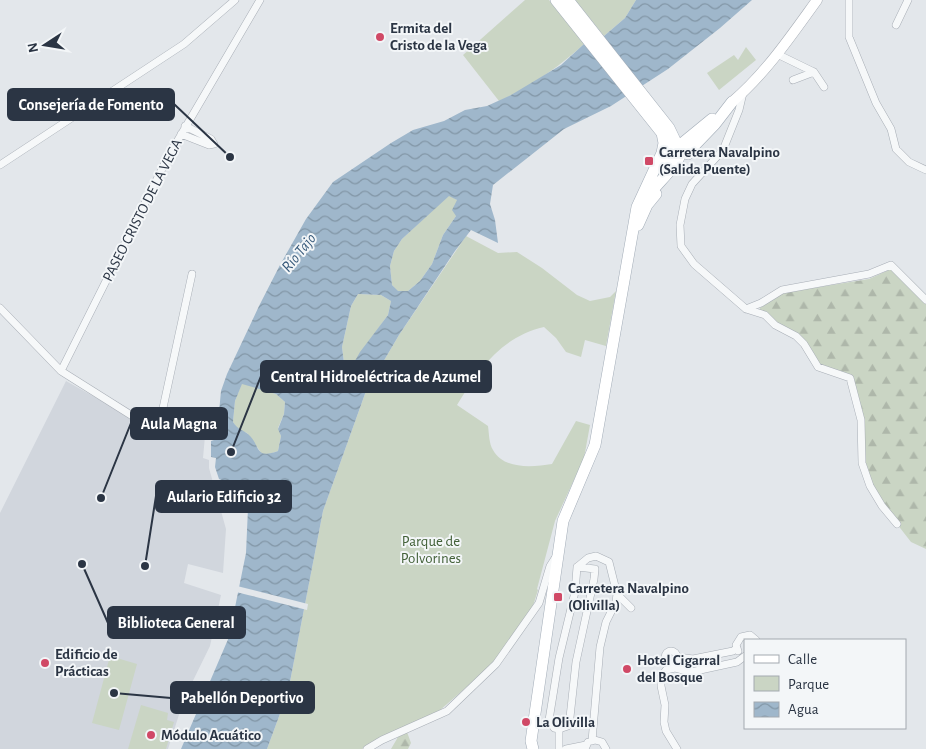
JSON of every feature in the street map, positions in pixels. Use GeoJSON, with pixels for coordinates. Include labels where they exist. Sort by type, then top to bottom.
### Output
{"type":"FeatureCollection","features":[{"type":"Feature","properties":{"kind":"main road"},"geometry":{"type":"LineString","coordinates":[[560,0],[636,101],[665,130],[680,132],[696,130]]}},
{"type":"Feature","properties":{"kind":"main road"},"geometry":{"type":"LineString","coordinates":[[560,0],[679,146],[681,153],[678,160],[648,197],[641,209],[633,234]]}},
{"type":"Feature","properties":{"kind":"main road"},"geometry":{"type":"LineString","coordinates":[[650,178],[665,158],[696,130],[743,93],[777,54],[817,0]]}},
{"type":"Feature","properties":{"kind":"main road"},"geometry":{"type":"LineString","coordinates":[[633,234],[650,201],[675,174],[692,148],[716,124],[732,102]]}},
{"type":"Feature","properties":{"kind":"main road"},"geometry":{"type":"LineString","coordinates":[[533,749],[531,741],[534,727],[545,604],[563,521],[595,444],[637,207],[664,148],[665,130]]}},
{"type":"Feature","properties":{"kind":"main road"},"geometry":{"type":"LineString","coordinates":[[679,146],[692,148]]}},
{"type":"Feature","properties":{"kind":"main road"},"geometry":{"type":"LineString","coordinates":[[534,727],[540,749]]}},
{"type":"Feature","properties":{"kind":"street"},"geometry":{"type":"LineString","coordinates":[[0,165],[184,44],[235,0]]}},
{"type":"Feature","properties":{"kind":"street","name":"PASEO CRISTO DE LA VEGA"},"geometry":{"type":"LineString","coordinates":[[61,371],[185,126],[260,0]]}},
{"type":"Feature","properties":{"kind":"street"},"geometry":{"type":"LineString","coordinates":[[849,0],[849,37],[876,102],[891,129],[896,149],[909,162],[926,170]]}},
{"type":"Feature","properties":{"kind":"street"},"geometry":{"type":"LineString","coordinates":[[896,26],[908,0]]}},
{"type":"Feature","properties":{"kind":"street"},"geometry":{"type":"LineString","coordinates":[[777,54],[814,72],[824,87]]}},
{"type":"Feature","properties":{"kind":"street"},"geometry":{"type":"LineString","coordinates":[[794,80],[814,72]]}},
{"type":"Feature","properties":{"kind":"street"},"geometry":{"type":"LineString","coordinates":[[743,93],[739,110],[723,150],[692,184],[685,199],[680,225],[681,246],[694,264],[746,309],[765,316],[775,325],[796,336],[804,344],[818,366],[850,378],[861,420],[862,463],[874,493],[897,524]]}},
{"type":"Feature","properties":{"kind":"street"},"geometry":{"type":"LineString","coordinates":[[181,134],[209,145],[214,144],[211,139],[185,126]]}},
{"type":"Feature","properties":{"kind":"street"},"geometry":{"type":"LineString","coordinates":[[746,309],[761,303],[782,290],[869,274],[891,265],[926,300]]}},
{"type":"Feature","properties":{"kind":"street"},"geometry":{"type":"LineString","coordinates":[[154,430],[163,408],[192,274]]}},
{"type":"Feature","properties":{"kind":"street"},"geometry":{"type":"LineString","coordinates":[[0,308],[61,371],[161,434]]}},
{"type":"Feature","properties":{"kind":"street"},"geometry":{"type":"LineString","coordinates":[[577,567],[595,569],[594,579],[576,662],[568,726],[559,729],[554,728],[549,720],[549,713],[559,658],[575,592],[577,567],[588,558],[596,556],[609,562],[616,594],[616,602],[606,622],[600,647],[587,745]]}},
{"type":"Feature","properties":{"kind":"street"},"geometry":{"type":"LineString","coordinates":[[616,594],[631,608]]}},
{"type":"Feature","properties":{"kind":"street"},"geometry":{"type":"LineString","coordinates":[[367,749],[382,740],[447,711],[496,664],[545,604]]}},
{"type":"Feature","properties":{"kind":"street"},"geometry":{"type":"LineString","coordinates":[[744,655],[737,648],[737,642],[743,635],[750,635],[755,639]]}},
{"type":"Feature","properties":{"kind":"street"},"geometry":{"type":"LineString","coordinates":[[678,656],[693,659],[733,651],[737,648]]}},
{"type":"Feature","properties":{"kind":"street"},"geometry":{"type":"LineString","coordinates":[[677,749],[666,731],[664,722],[666,705],[661,686],[661,677],[666,670],[675,668],[691,672],[737,662],[744,657]]}},
{"type":"Feature","properties":{"kind":"street"},"geometry":{"type":"LineString","coordinates":[[559,729],[559,749]]}},
{"type":"Feature","properties":{"kind":"street"},"geometry":{"type":"LineString","coordinates":[[566,749],[587,745],[599,740],[606,749]]}},
{"type":"Feature","properties":{"kind":"shaded area"},"geometry":{"type":"Polygon","coordinates":[[[66,381],[100,400],[104,394],[160,427],[205,436],[203,458],[209,460],[209,468],[226,529],[223,573],[188,564],[184,583],[221,595],[210,646],[184,699],[168,749],[0,749],[0,513],[66,381]]]}},
{"type":"Feature","properties":{"kind":"green space"},"geometry":{"type":"Polygon","coordinates":[[[525,0],[549,0],[584,44],[544,76],[499,101],[463,55],[525,0]]]}},
{"type":"Feature","properties":{"kind":"green space"},"geometry":{"type":"Polygon","coordinates":[[[575,0],[636,0],[625,18],[604,36],[575,0]]]}},
{"type":"Feature","properties":{"kind":"green space"},"geometry":{"type":"Polygon","coordinates":[[[746,47],[756,60],[719,90],[707,73],[734,55],[738,60],[746,47]]]}},
{"type":"Feature","properties":{"kind":"green space"},"geometry":{"type":"Polygon","coordinates":[[[449,195],[457,200],[456,216],[443,235],[432,264],[420,281],[408,291],[397,291],[392,285],[390,266],[394,251],[402,239],[449,195]]]}},
{"type":"Feature","properties":{"kind":"green space","name":"Parque de Polvorines"},"geometry":{"type":"Polygon","coordinates":[[[466,236],[498,253],[517,252],[542,268],[577,295],[590,301],[610,297],[616,291],[606,346],[585,340],[581,357],[566,352],[556,338],[544,327],[529,332],[515,338],[493,356],[474,379],[457,405],[488,426],[491,445],[498,456],[504,461],[520,466],[552,464],[576,421],[590,425],[584,458],[555,521],[533,606],[493,664],[439,711],[376,740],[362,749],[267,749],[288,692],[323,511],[366,391],[399,335],[466,236]]]}},
{"type":"Feature","properties":{"kind":"green space"},"geometry":{"type":"Polygon","coordinates":[[[891,269],[926,304],[926,549],[911,542],[883,506],[863,463],[862,421],[850,378],[824,370],[804,344],[759,312],[760,308],[782,293],[869,279],[891,269]]]}},
{"type":"Feature","properties":{"kind":"green space"},"geometry":{"type":"Polygon","coordinates":[[[358,294],[381,295],[391,301],[388,315],[361,352],[349,374],[344,363],[342,347],[351,306],[358,294]]]}},
{"type":"Feature","properties":{"kind":"green space"},"geometry":{"type":"Polygon","coordinates":[[[242,383],[276,394],[285,402],[284,414],[278,428],[281,436],[278,451],[262,454],[247,433],[238,430],[233,422],[235,401],[242,383]]]}},
{"type":"Feature","properties":{"kind":"green space"},"geometry":{"type":"Polygon","coordinates":[[[110,656],[137,664],[119,730],[92,723],[110,656]]]}},
{"type":"Feature","properties":{"kind":"green space","name":"Módulo Acuático"},"geometry":{"type":"Polygon","coordinates":[[[141,705],[168,713],[167,720],[174,722],[166,749],[128,749],[141,705]]]}},
{"type":"Feature","properties":{"kind":"green space"},"geometry":{"type":"Polygon","coordinates":[[[407,732],[411,743],[408,749],[391,749],[398,737],[407,732]]]}},
{"type":"Feature","properties":{"kind":"water","name":"Río Tajo"},"geometry":{"type":"Polygon","coordinates":[[[636,0],[752,0],[668,69],[611,106],[564,129],[493,185],[490,204],[495,220],[498,243],[471,230],[399,335],[366,391],[323,511],[288,692],[267,749],[181,749],[229,637],[246,553],[248,508],[237,487],[219,479],[215,467],[216,458],[211,457],[211,441],[214,440],[217,433],[221,391],[259,306],[306,219],[333,182],[391,143],[413,130],[444,121],[465,110],[487,106],[511,95],[561,65],[584,44],[604,36],[625,18],[636,0]],[[449,196],[402,239],[394,251],[390,266],[392,285],[398,291],[408,291],[420,281],[432,264],[443,235],[456,216],[452,210],[457,200],[449,196]],[[358,294],[351,306],[342,347],[344,363],[348,373],[360,352],[388,315],[391,301],[381,295],[358,294]],[[242,384],[235,401],[233,422],[235,425],[252,438],[261,452],[265,454],[278,451],[281,436],[278,429],[284,414],[285,402],[276,394],[242,384]]]}},
{"type":"Feature","properties":{"kind":"pier"},"geometry":{"type":"Polygon","coordinates":[[[237,586],[308,604],[307,610],[236,592],[237,586]]]}},
{"type":"Feature","properties":{"kind":"place","name":"Ermita del Cristo de la Vega"},"geometry":{"type":"Point","coordinates":[380,37]}},
{"type":"Feature","properties":{"kind":"place","name":"Consejería de Fomento"},"geometry":{"type":"Point","coordinates":[230,157]}},
{"type":"Feature","properties":{"kind":"place","name":"Carretera Navalpino (Salida Puente)"},"geometry":{"type":"Point","coordinates":[649,161]}},
{"type":"Feature","properties":{"kind":"place","name":"Central Hidroeléctrica de Azumel"},"geometry":{"type":"Point","coordinates":[231,452]}},
{"type":"Feature","properties":{"kind":"place","name":"Aula Magna"},"geometry":{"type":"Point","coordinates":[101,498]}},
{"type":"Feature","properties":{"kind":"place","name":"Biblioteca General"},"geometry":{"type":"Point","coordinates":[82,564]}},
{"type":"Feature","properties":{"kind":"place","name":"Aulario Edificio 32"},"geometry":{"type":"Point","coordinates":[145,566]}},
{"type":"Feature","properties":{"kind":"place","name":"Carretera Navalpino (Olivilla)"},"geometry":{"type":"Point","coordinates":[558,597]}},
{"type":"Feature","properties":{"kind":"place","name":"Edificio de Prácticas"},"geometry":{"type":"Point","coordinates":[45,663]}},
{"type":"Feature","properties":{"kind":"place","name":"Hotel Cigarral del Bosque"},"geometry":{"type":"Point","coordinates":[627,669]}},
{"type":"Feature","properties":{"kind":"place","name":"Pabellón Deportivo"},"geometry":{"type":"Point","coordinates":[114,693]}},
{"type":"Feature","properties":{"kind":"place","name":"La Olivilla"},"geometry":{"type":"Point","coordinates":[526,722]}},
{"type":"Feature","properties":{"kind":"place","name":"Módulo Acuático"},"geometry":{"type":"Point","coordinates":[151,735]}}]}
